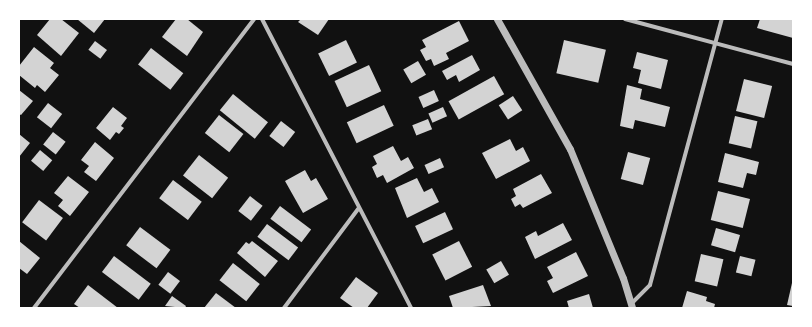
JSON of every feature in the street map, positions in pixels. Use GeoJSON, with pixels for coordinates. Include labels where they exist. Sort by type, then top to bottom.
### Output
{"type":"FeatureCollection","features":[{"type":"Feature","properties":{"kind":"street"},"geometry":{"type":"LineString","coordinates":[[34,308],[254,19]]}},
{"type":"Feature","properties":{"kind":"street"},"geometry":{"type":"LineString","coordinates":[[262,19],[410,308]]}},
{"type":"Feature","properties":{"kind":"street"},"geometry":{"type":"LineString","coordinates":[[625,19],[793,64]]}},
{"type":"Feature","properties":{"kind":"street"},"geometry":{"type":"LineString","coordinates":[[500,21],[570,149],[615,258],[632,306],[650,285],[722,19]]}},
{"type":"Feature","properties":{"kind":"street"},"geometry":{"type":"LineString","coordinates":[[284,308],[358,209]]}},
{"type":"Feature","properties":{"kind":"building"},"geometry":{"type":"Polygon","coordinates":[[[50,19],[61,19],[79,33],[61,56],[37,35],[50,19]]]}},
{"type":"Feature","properties":{"kind":"building"},"geometry":{"type":"Polygon","coordinates":[[[77,19],[105,19],[94,33],[77,19]]]}},
{"type":"Feature","properties":{"kind":"building"},"geometry":{"type":"Polygon","coordinates":[[[176,19],[187,19],[203,32],[187,56],[162,37],[176,19]]]}},
{"type":"Feature","properties":{"kind":"building"},"geometry":{"type":"Polygon","coordinates":[[[301,19],[329,19],[318,35],[298,22],[301,19]]]}},
{"type":"Feature","properties":{"kind":"building"},"geometry":{"type":"Polygon","coordinates":[[[760,19],[793,19],[793,38],[757,28],[760,19]]]}},
{"type":"Feature","properties":{"kind":"building"},"geometry":{"type":"Polygon","coordinates":[[[459,21],[469,41],[446,53],[449,59],[434,66],[431,59],[426,61],[420,50],[426,47],[422,40],[459,21]]]}},
{"type":"Feature","properties":{"kind":"building"},"geometry":{"type":"Polygon","coordinates":[[[346,40],[357,62],[329,76],[318,54],[346,40]]]}},
{"type":"Feature","properties":{"kind":"building"},"geometry":{"type":"Polygon","coordinates":[[[564,40],[606,50],[598,83],[556,73],[564,40]]]}},
{"type":"Feature","properties":{"kind":"building"},"geometry":{"type":"Polygon","coordinates":[[[95,41],[107,50],[100,59],[88,50],[95,41]]]}},
{"type":"Feature","properties":{"kind":"building"},"geometry":{"type":"Polygon","coordinates":[[[34,47],[54,63],[50,68],[59,75],[45,92],[37,85],[35,88],[19,75],[19,66],[34,47]]]}},
{"type":"Feature","properties":{"kind":"building"},"geometry":{"type":"Polygon","coordinates":[[[151,48],[183,73],[170,90],[138,65],[151,48]]]}},
{"type":"Feature","properties":{"kind":"building"},"geometry":{"type":"Polygon","coordinates":[[[637,52],[668,60],[661,89],[638,83],[641,70],[633,68],[637,52]]]}},
{"type":"Feature","properties":{"kind":"building"},"geometry":{"type":"Polygon","coordinates":[[[472,55],[480,70],[459,82],[456,75],[447,80],[442,71],[472,55]]]}},
{"type":"Feature","properties":{"kind":"building"},"geometry":{"type":"Polygon","coordinates":[[[418,61],[426,75],[411,83],[403,70],[418,61]]]}},
{"type":"Feature","properties":{"kind":"building"},"geometry":{"type":"Polygon","coordinates":[[[369,65],[381,91],[347,107],[335,81],[369,65]]]}},
{"type":"Feature","properties":{"kind":"building"},"geometry":{"type":"Polygon","coordinates":[[[494,76],[504,94],[459,120],[449,101],[494,76]]]}},
{"type":"Feature","properties":{"kind":"building"},"geometry":{"type":"Polygon","coordinates":[[[744,79],[772,86],[764,118],[736,111],[744,79]]]}},
{"type":"Feature","properties":{"kind":"building"},"geometry":{"type":"Polygon","coordinates":[[[627,85],[642,89],[640,99],[670,107],[665,127],[635,120],[633,129],[620,126],[627,85]]]}},
{"type":"Feature","properties":{"kind":"building"},"geometry":{"type":"Polygon","coordinates":[[[19,90],[33,101],[21,115],[19,114],[19,90]]]}},
{"type":"Feature","properties":{"kind":"building"},"geometry":{"type":"Polygon","coordinates":[[[434,90],[439,101],[423,108],[418,97],[434,90]]]}},
{"type":"Feature","properties":{"kind":"building"},"geometry":{"type":"Polygon","coordinates":[[[233,94],[268,122],[255,139],[220,110],[233,94]]]}},
{"type":"Feature","properties":{"kind":"building"},"geometry":{"type":"Polygon","coordinates":[[[513,96],[522,110],[508,120],[499,105],[513,96]]]}},
{"type":"Feature","properties":{"kind":"building"},"geometry":{"type":"Polygon","coordinates":[[[48,103],[62,114],[51,128],[37,117],[48,103]]]}},
{"type":"Feature","properties":{"kind":"building"},"geometry":{"type":"Polygon","coordinates":[[[384,105],[394,126],[357,143],[347,122],[384,105]]]}},
{"type":"Feature","properties":{"kind":"building"},"geometry":{"type":"Polygon","coordinates":[[[113,107],[127,118],[121,126],[124,128],[119,134],[116,132],[110,140],[96,128],[113,107]]]}},
{"type":"Feature","properties":{"kind":"building"},"geometry":{"type":"Polygon","coordinates":[[[443,107],[447,116],[432,123],[428,114],[443,107]]]}},
{"type":"Feature","properties":{"kind":"building"},"geometry":{"type":"Polygon","coordinates":[[[219,115],[243,134],[229,152],[205,133],[219,115]]]}},
{"type":"Feature","properties":{"kind":"building"},"geometry":{"type":"Polygon","coordinates":[[[735,116],[757,121],[751,148],[729,143],[735,116]]]}},
{"type":"Feature","properties":{"kind":"building"},"geometry":{"type":"Polygon","coordinates":[[[428,119],[432,129],[416,136],[412,125],[428,119]]]}},
{"type":"Feature","properties":{"kind":"building"},"geometry":{"type":"Polygon","coordinates":[[[281,121],[295,132],[283,147],[269,136],[281,121]]]}},
{"type":"Feature","properties":{"kind":"building"},"geometry":{"type":"Polygon","coordinates":[[[53,132],[66,142],[56,154],[43,145],[53,132]]]}},
{"type":"Feature","properties":{"kind":"building"},"geometry":{"type":"Polygon","coordinates":[[[19,134],[30,143],[19,157],[19,134]]]}},
{"type":"Feature","properties":{"kind":"building"},"geometry":{"type":"Polygon","coordinates":[[[510,139],[516,151],[523,147],[530,161],[496,179],[482,153],[510,139]]]}},
{"type":"Feature","properties":{"kind":"building"},"geometry":{"type":"Polygon","coordinates":[[[95,142],[114,158],[96,181],[84,172],[89,166],[81,160],[95,142]]]}},
{"type":"Feature","properties":{"kind":"building"},"geometry":{"type":"Polygon","coordinates":[[[393,146],[401,161],[408,157],[414,168],[387,183],[383,175],[377,178],[372,167],[377,164],[373,156],[393,146]]]}},
{"type":"Feature","properties":{"kind":"building"},"geometry":{"type":"Polygon","coordinates":[[[40,150],[52,160],[43,171],[31,161],[40,150]]]}},
{"type":"Feature","properties":{"kind":"building"},"geometry":{"type":"Polygon","coordinates":[[[628,152],[650,158],[643,185],[621,179],[628,152]]]}},
{"type":"Feature","properties":{"kind":"building"},"geometry":{"type":"Polygon","coordinates":[[[725,153],[759,162],[756,175],[747,173],[743,188],[718,182],[725,153]]]}},
{"type":"Feature","properties":{"kind":"building"},"geometry":{"type":"Polygon","coordinates":[[[199,155],[228,178],[212,198],[183,175],[199,155]]]}},
{"type":"Feature","properties":{"kind":"building"},"geometry":{"type":"Polygon","coordinates":[[[440,158],[444,167],[429,174],[424,165],[440,158]]]}},
{"type":"Feature","properties":{"kind":"building"},"geometry":{"type":"Polygon","coordinates":[[[305,170],[311,181],[316,178],[328,199],[303,213],[285,181],[305,170]]]}},
{"type":"Feature","properties":{"kind":"building"},"geometry":{"type":"Polygon","coordinates":[[[541,174],[552,193],[523,208],[520,204],[515,207],[511,199],[516,196],[513,189],[541,174]]]}},
{"type":"Feature","properties":{"kind":"building"},"geometry":{"type":"Polygon","coordinates":[[[68,176],[89,192],[70,216],[58,206],[63,200],[54,193],[68,176]]]}},
{"type":"Feature","properties":{"kind":"building"},"geometry":{"type":"Polygon","coordinates":[[[417,178],[424,192],[432,188],[439,202],[407,218],[395,188],[417,178]]]}},
{"type":"Feature","properties":{"kind":"building"},"geometry":{"type":"Polygon","coordinates":[[[173,180],[202,202],[188,220],[159,198],[173,180]]]}},
{"type":"Feature","properties":{"kind":"building"},"geometry":{"type":"Polygon","coordinates":[[[718,191],[750,199],[743,228],[711,220],[718,191]]]}},
{"type":"Feature","properties":{"kind":"building"},"geometry":{"type":"Polygon","coordinates":[[[250,196],[263,206],[251,221],[238,211],[250,196]]]}},
{"type":"Feature","properties":{"kind":"building"},"geometry":{"type":"Polygon","coordinates":[[[39,200],[63,218],[46,240],[22,222],[39,200]]]}},
{"type":"Feature","properties":{"kind":"building"},"geometry":{"type":"Polygon","coordinates":[[[280,206],[311,229],[302,242],[270,219],[280,206]]]}},
{"type":"Feature","properties":{"kind":"building"},"geometry":{"type":"Polygon","coordinates":[[[445,212],[453,229],[423,243],[415,226],[445,212]]]}},
{"type":"Feature","properties":{"kind":"building"},"geometry":{"type":"Polygon","coordinates":[[[563,223],[572,240],[535,259],[525,237],[536,231],[538,236],[563,223]]]}},
{"type":"Feature","properties":{"kind":"building"},"geometry":{"type":"Polygon","coordinates":[[[267,224],[298,247],[289,260],[257,237],[267,224]]]}},
{"type":"Feature","properties":{"kind":"building"},"geometry":{"type":"Polygon","coordinates":[[[140,227],[170,250],[157,268],[126,245],[140,227]]]}},
{"type":"Feature","properties":{"kind":"building"},"geometry":{"type":"Polygon","coordinates":[[[716,228],[740,235],[735,252],[711,245],[716,228]]]}},
{"type":"Feature","properties":{"kind":"building"},"geometry":{"type":"Polygon","coordinates":[[[19,241],[40,258],[27,274],[19,268],[19,241]]]}},
{"type":"Feature","properties":{"kind":"building"},"geometry":{"type":"Polygon","coordinates":[[[252,241],[278,261],[265,277],[237,253],[246,242],[249,244],[252,241]]]}},
{"type":"Feature","properties":{"kind":"building"},"geometry":{"type":"Polygon","coordinates":[[[459,241],[472,267],[445,280],[432,255],[459,241]]]}},
{"type":"Feature","properties":{"kind":"building"},"geometry":{"type":"Polygon","coordinates":[[[576,252],[588,276],[553,293],[547,281],[553,278],[547,267],[576,252]]]}},
{"type":"Feature","properties":{"kind":"building"},"geometry":{"type":"Polygon","coordinates":[[[701,254],[723,259],[717,286],[695,281],[701,254]]]}},
{"type":"Feature","properties":{"kind":"building"},"geometry":{"type":"Polygon","coordinates":[[[114,256],[151,284],[139,300],[102,272],[114,256]]]}},
{"type":"Feature","properties":{"kind":"building"},"geometry":{"type":"Polygon","coordinates":[[[740,256],[756,260],[751,276],[736,272],[740,256]]]}},
{"type":"Feature","properties":{"kind":"building"},"geometry":{"type":"Polygon","coordinates":[[[501,261],[509,275],[494,283],[486,270],[501,261]]]}},
{"type":"Feature","properties":{"kind":"building"},"geometry":{"type":"Polygon","coordinates":[[[233,263],[260,284],[246,301],[219,280],[233,263]]]}},
{"type":"Feature","properties":{"kind":"building"},"geometry":{"type":"Polygon","coordinates":[[[168,272],[180,281],[170,294],[158,285],[168,272]]]}},
{"type":"Feature","properties":{"kind":"building"},"geometry":{"type":"Polygon","coordinates":[[[356,277],[378,293],[367,308],[354,308],[340,298],[356,277]]]}},
{"type":"Feature","properties":{"kind":"building"},"geometry":{"type":"Polygon","coordinates":[[[793,283],[793,306],[787,305],[793,283]]]}},
{"type":"Feature","properties":{"kind":"building"},"geometry":{"type":"Polygon","coordinates":[[[88,285],[118,308],[80,308],[74,304],[88,285]]]}},
{"type":"Feature","properties":{"kind":"building"},"geometry":{"type":"Polygon","coordinates":[[[483,285],[491,306],[453,308],[449,296],[483,285]]]}},
{"type":"Feature","properties":{"kind":"building"},"geometry":{"type":"Polygon","coordinates":[[[687,291],[707,297],[706,301],[715,304],[714,308],[682,308],[687,291]]]}},
{"type":"Feature","properties":{"kind":"building"},"geometry":{"type":"Polygon","coordinates":[[[216,293],[236,308],[204,308],[216,293]]]}},
{"type":"Feature","properties":{"kind":"building"},"geometry":{"type":"Polygon","coordinates":[[[589,294],[593,308],[569,308],[567,301],[589,294]]]}},
{"type":"Feature","properties":{"kind":"building"},"geometry":{"type":"Polygon","coordinates":[[[172,296],[186,306],[185,308],[165,306],[172,296]]]}}]}
